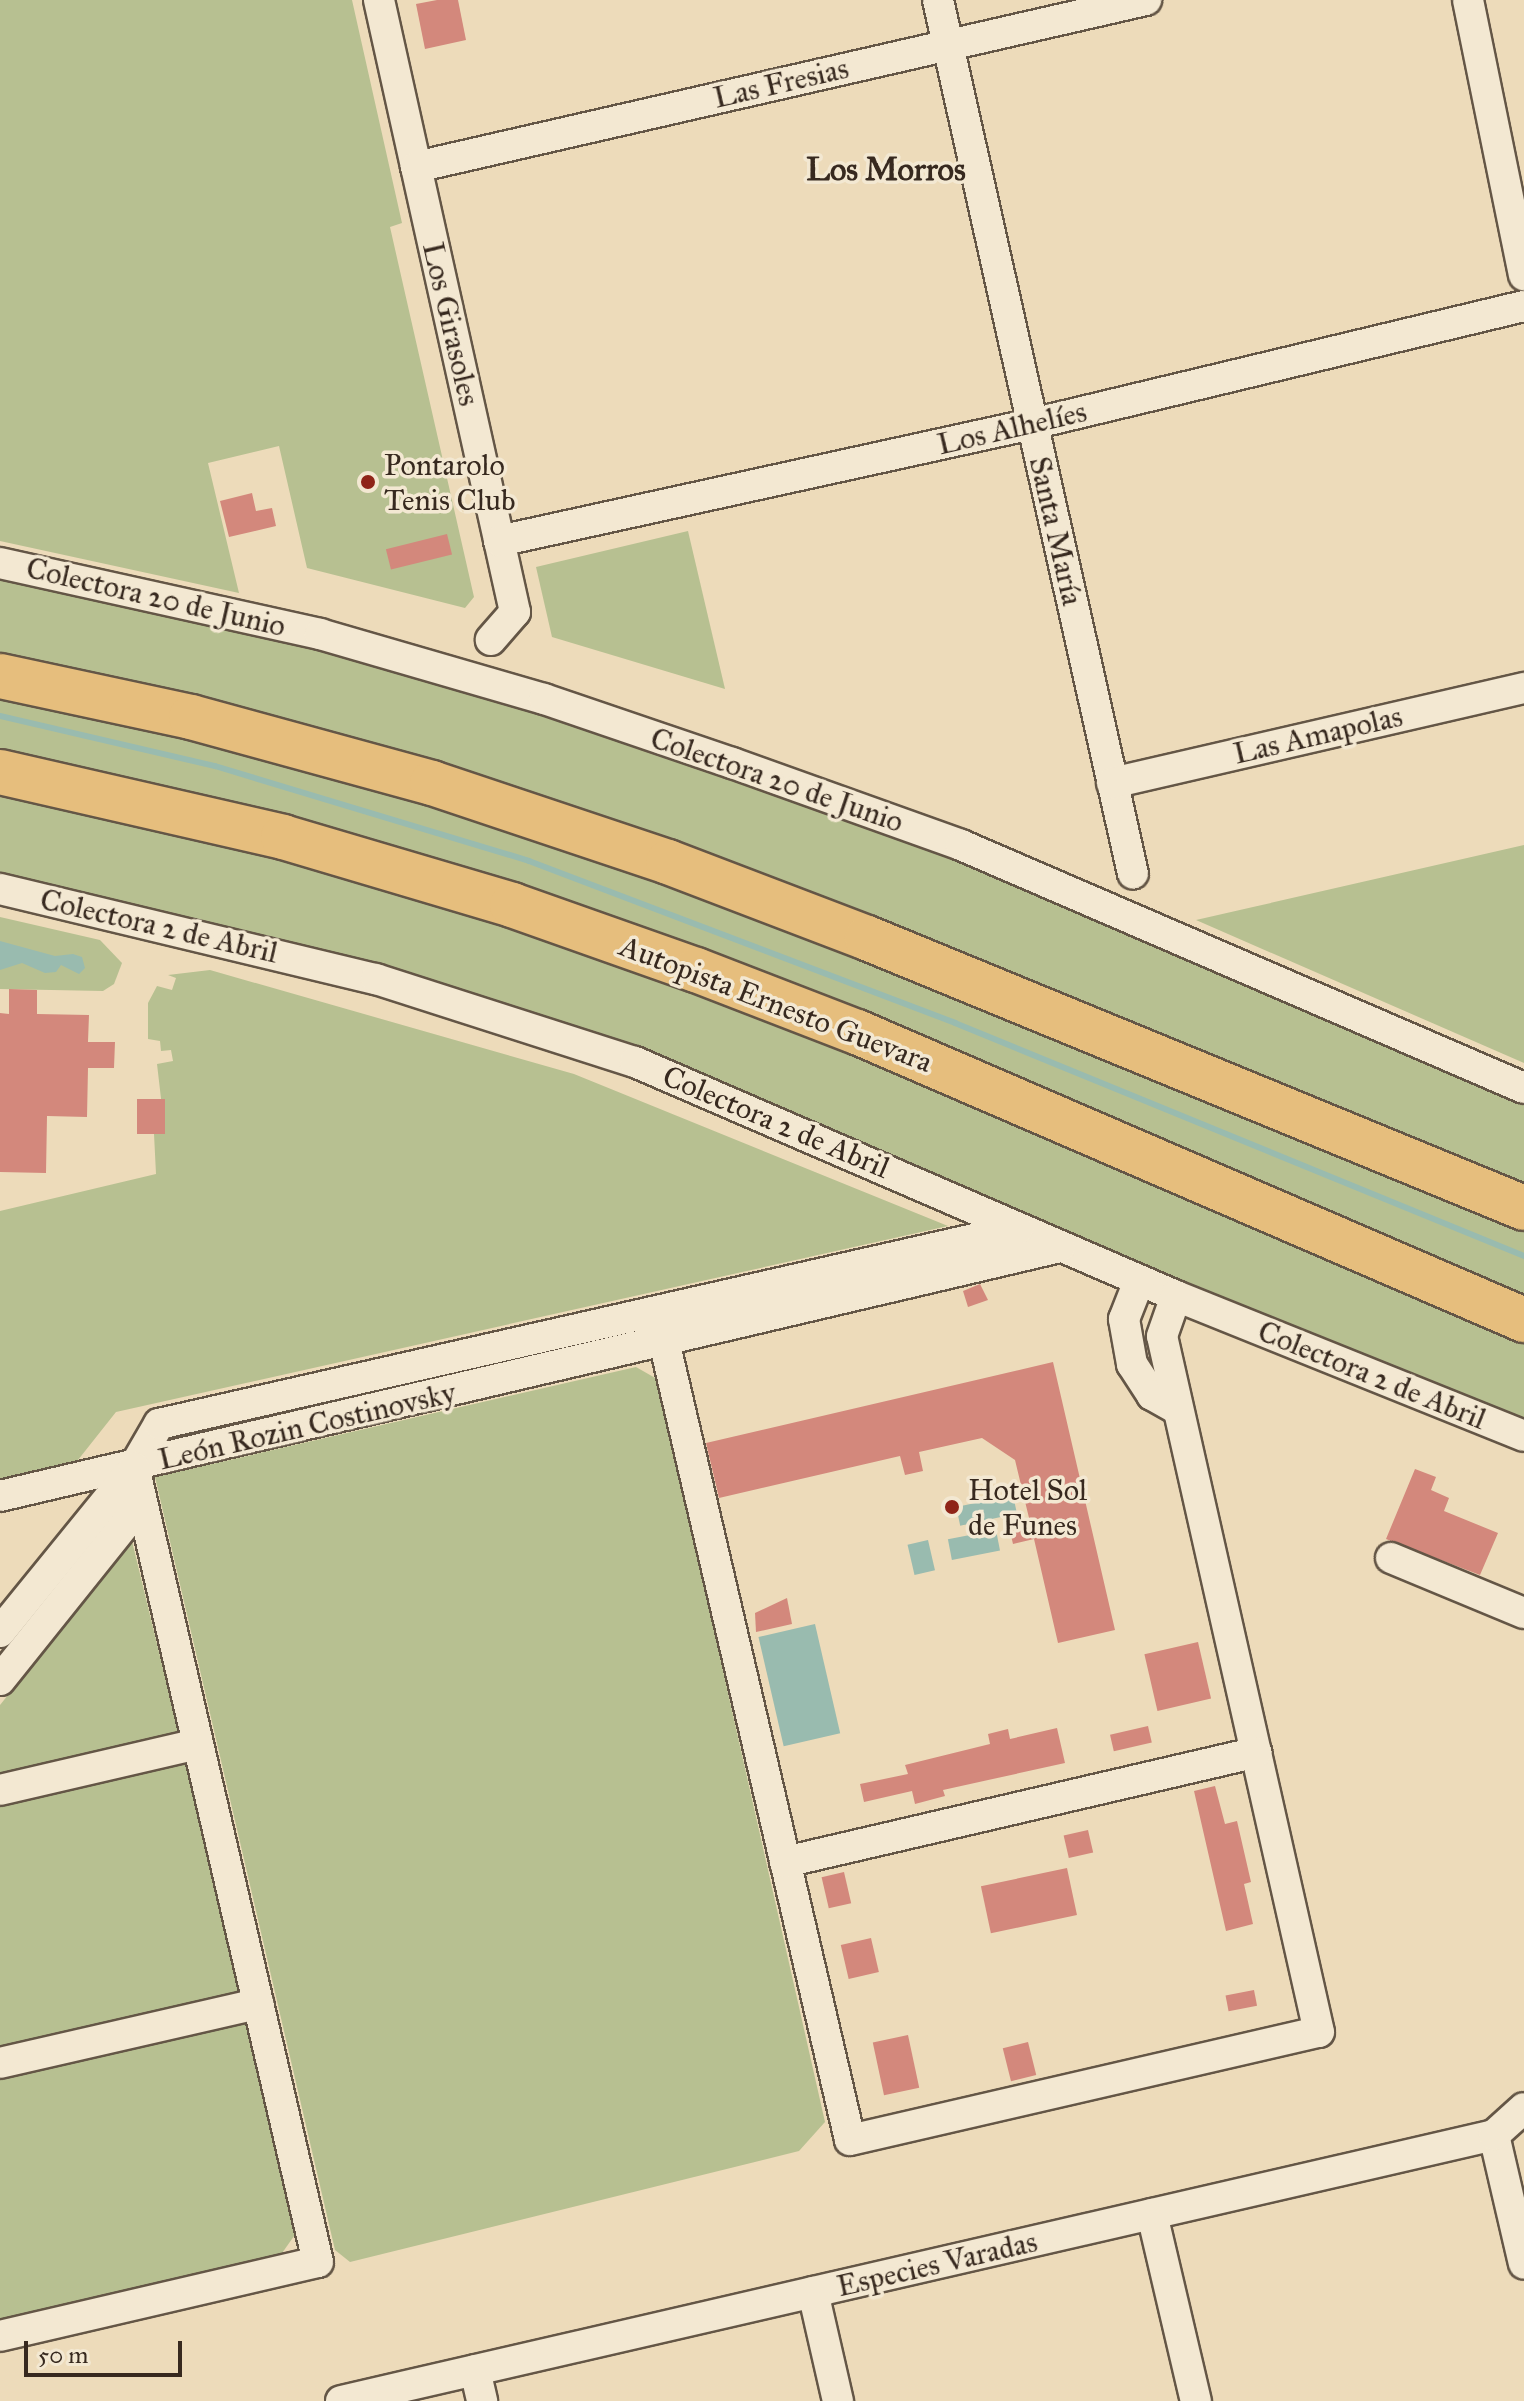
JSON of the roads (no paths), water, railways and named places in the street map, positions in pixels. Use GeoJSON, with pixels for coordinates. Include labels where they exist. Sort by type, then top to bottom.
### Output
{"type":"FeatureCollection","features":[{"type":"Feature","properties":{"kind":"highway"},"geometry":{"type":"LineString","coordinates":[[0,676],[191,717],[417,779],[668,862],[867,938],[1524,1208]]}},
{"type":"Feature","properties":{"kind":"highway","name":"Autopista Ernesto Guevara"},"geometry":{"type":"LineString","coordinates":[[0,772],[283,837],[512,905],[696,970],[857,1032],[1524,1320]]}},
{"type":"Feature","properties":{"kind":"street","name":"Los Girasoles"},"geometry":{"type":"LineString","coordinates":[[379,0],[515,612],[491,640]]}},
{"type":"Feature","properties":{"kind":"street","name":"Santa María"},"geometry":{"type":"LineString","coordinates":[[938,0],[1133,874]]}},
{"type":"Feature","properties":{"kind":"street","name":"Las Fresias"},"geometry":{"type":"LineString","coordinates":[[416,167],[1146,0]]}},
{"type":"Feature","properties":{"kind":"street"},"geometry":{"type":"LineString","coordinates":[[1468,0],[1524,275]]}},
{"type":"Feature","properties":{"kind":"street","name":"Los Alhelíes"},"geometry":{"type":"LineString","coordinates":[[499,541],[1032,424],[1524,306]]}},
{"type":"Feature","properties":{"kind":"street","name":"Colectora 20 de Junio"},"geometry":{"type":"LineString","coordinates":[[0,563],[320,634],[544,699],[689,748],[961,845],[1524,1088]]}},
{"type":"Feature","properties":{"kind":"street","name":"Las Amapolas"},"geometry":{"type":"LineString","coordinates":[[1112,783],[1524,688]]}},
{"type":"Feature","properties":{"kind":"street","name":"Colectora 2 de Abril"},"geometry":{"type":"LineString","coordinates":[[0,889],[376,979],[621,1058],[1139,1281],[1524,1436]]}},
{"type":"Feature","properties":{"kind":"street","name":"León Rozin Costinovsky"},"geometry":{"type":"LineString","coordinates":[[134,1467],[159,1424],[1018,1229]]}},
{"type":"Feature","properties":{"kind":"street","name":"León Rozin Costinovsky"},"geometry":{"type":"LineString","coordinates":[[134,1467],[1060,1247]]}},
{"type":"Feature","properties":{"kind":"street"},"geometry":{"type":"LineString","coordinates":[[1139,1281],[1124,1319],[1135,1374],[1164,1402]]}},
{"type":"Feature","properties":{"kind":"street"},"geometry":{"type":"LineString","coordinates":[[657,1311],[850,2140],[1319,2032],[1256,1752],[1164,1402],[1161,1329],[1176,1296]]}},
{"type":"Feature","properties":{"kind":"street"},"geometry":{"type":"LineString","coordinates":[[0,1496],[134,1467]]}},
{"type":"Feature","properties":{"kind":"street"},"geometry":{"type":"LineString","coordinates":[[0,2336],[318,2262],[134,1467]]}},
{"type":"Feature","properties":{"kind":"street"},"geometry":{"type":"LineString","coordinates":[[0,1632],[134,1467]]}},
{"type":"Feature","properties":{"kind":"street"},"geometry":{"type":"LineString","coordinates":[[0,1680],[142,1503]]}},
{"type":"Feature","properties":{"kind":"street"},"geometry":{"type":"LineString","coordinates":[[1391,1558],[1524,1613]]}},
{"type":"Feature","properties":{"kind":"street"},"geometry":{"type":"LineString","coordinates":[[0,1790],[198,1744]]}},
{"type":"Feature","properties":{"kind":"street"},"geometry":{"type":"LineString","coordinates":[[785,1862],[1256,1752]]}},
{"type":"Feature","properties":{"kind":"street"},"geometry":{"type":"LineString","coordinates":[[0,2063],[258,2004]]}},
{"type":"Feature","properties":{"kind":"street","name":"Especies Varadas"},"geometry":{"type":"LineString","coordinates":[[341,2401],[1494,2135],[1524,2108]]}},
{"type":"Feature","properties":{"kind":"street"},"geometry":{"type":"LineString","coordinates":[[1494,2135],[1524,2264]]}},
{"type":"Feature","properties":{"kind":"street"},"geometry":{"type":"LineString","coordinates":[[1152,2214],[1196,2401]]}},
{"type":"Feature","properties":{"kind":"street"},"geometry":{"type":"LineString","coordinates":[[813,2292],[838,2401]]}},
{"type":"Feature","properties":{"kind":"street"},"geometry":{"type":"LineString","coordinates":[[475,2370],[482,2401]]}},
{"type":"Feature","properties":{"kind":"water"},"geometry":{"type":"Polygon","coordinates":[[[0,941],[55,956],[73,954],[82,957],[85,968],[79,974],[61,965],[56,972],[45,973],[22,963],[0,970],[0,941]]]}},
{"type":"Feature","properties":{"kind":"water"},"geometry":{"type":"Polygon","coordinates":[[[1013,1495],[1017,1514],[960,1526],[956,1507],[1013,1495]]]}},
{"type":"Feature","properties":{"kind":"water"},"geometry":{"type":"Polygon","coordinates":[[[996,1530],[1000,1551],[952,1560],[948,1539],[996,1530]]]}},
{"type":"Feature","properties":{"kind":"water"},"geometry":{"type":"Polygon","coordinates":[[[928,1540],[935,1570],[915,1575],[908,1545],[928,1540]]]}},
{"type":"Feature","properties":{"kind":"water"},"geometry":{"type":"Polygon","coordinates":[[[815,1624],[840,1733],[784,1746],[758,1637],[815,1624]]]}},
{"type":"Feature","properties":{"kind":"waterway"},"geometry":{"type":"LineString","coordinates":[[0,716],[215,766],[529,861],[955,1023],[1524,1256]]}},
{"type":"Feature","properties":{"kind":"place","name":"Pontarolo Tenis Club"},"geometry":{"type":"Point","coordinates":[368,482]}},
{"type":"Feature","properties":{"kind":"place","name":"Hotel Sol de Funes"},"geometry":{"type":"Point","coordinates":[952,1507]}},
{"type":"Feature","properties":{"kind":"district","name":"Los Morros"},"geometry":{"type":"Point","coordinates":[886,170]}}]}
